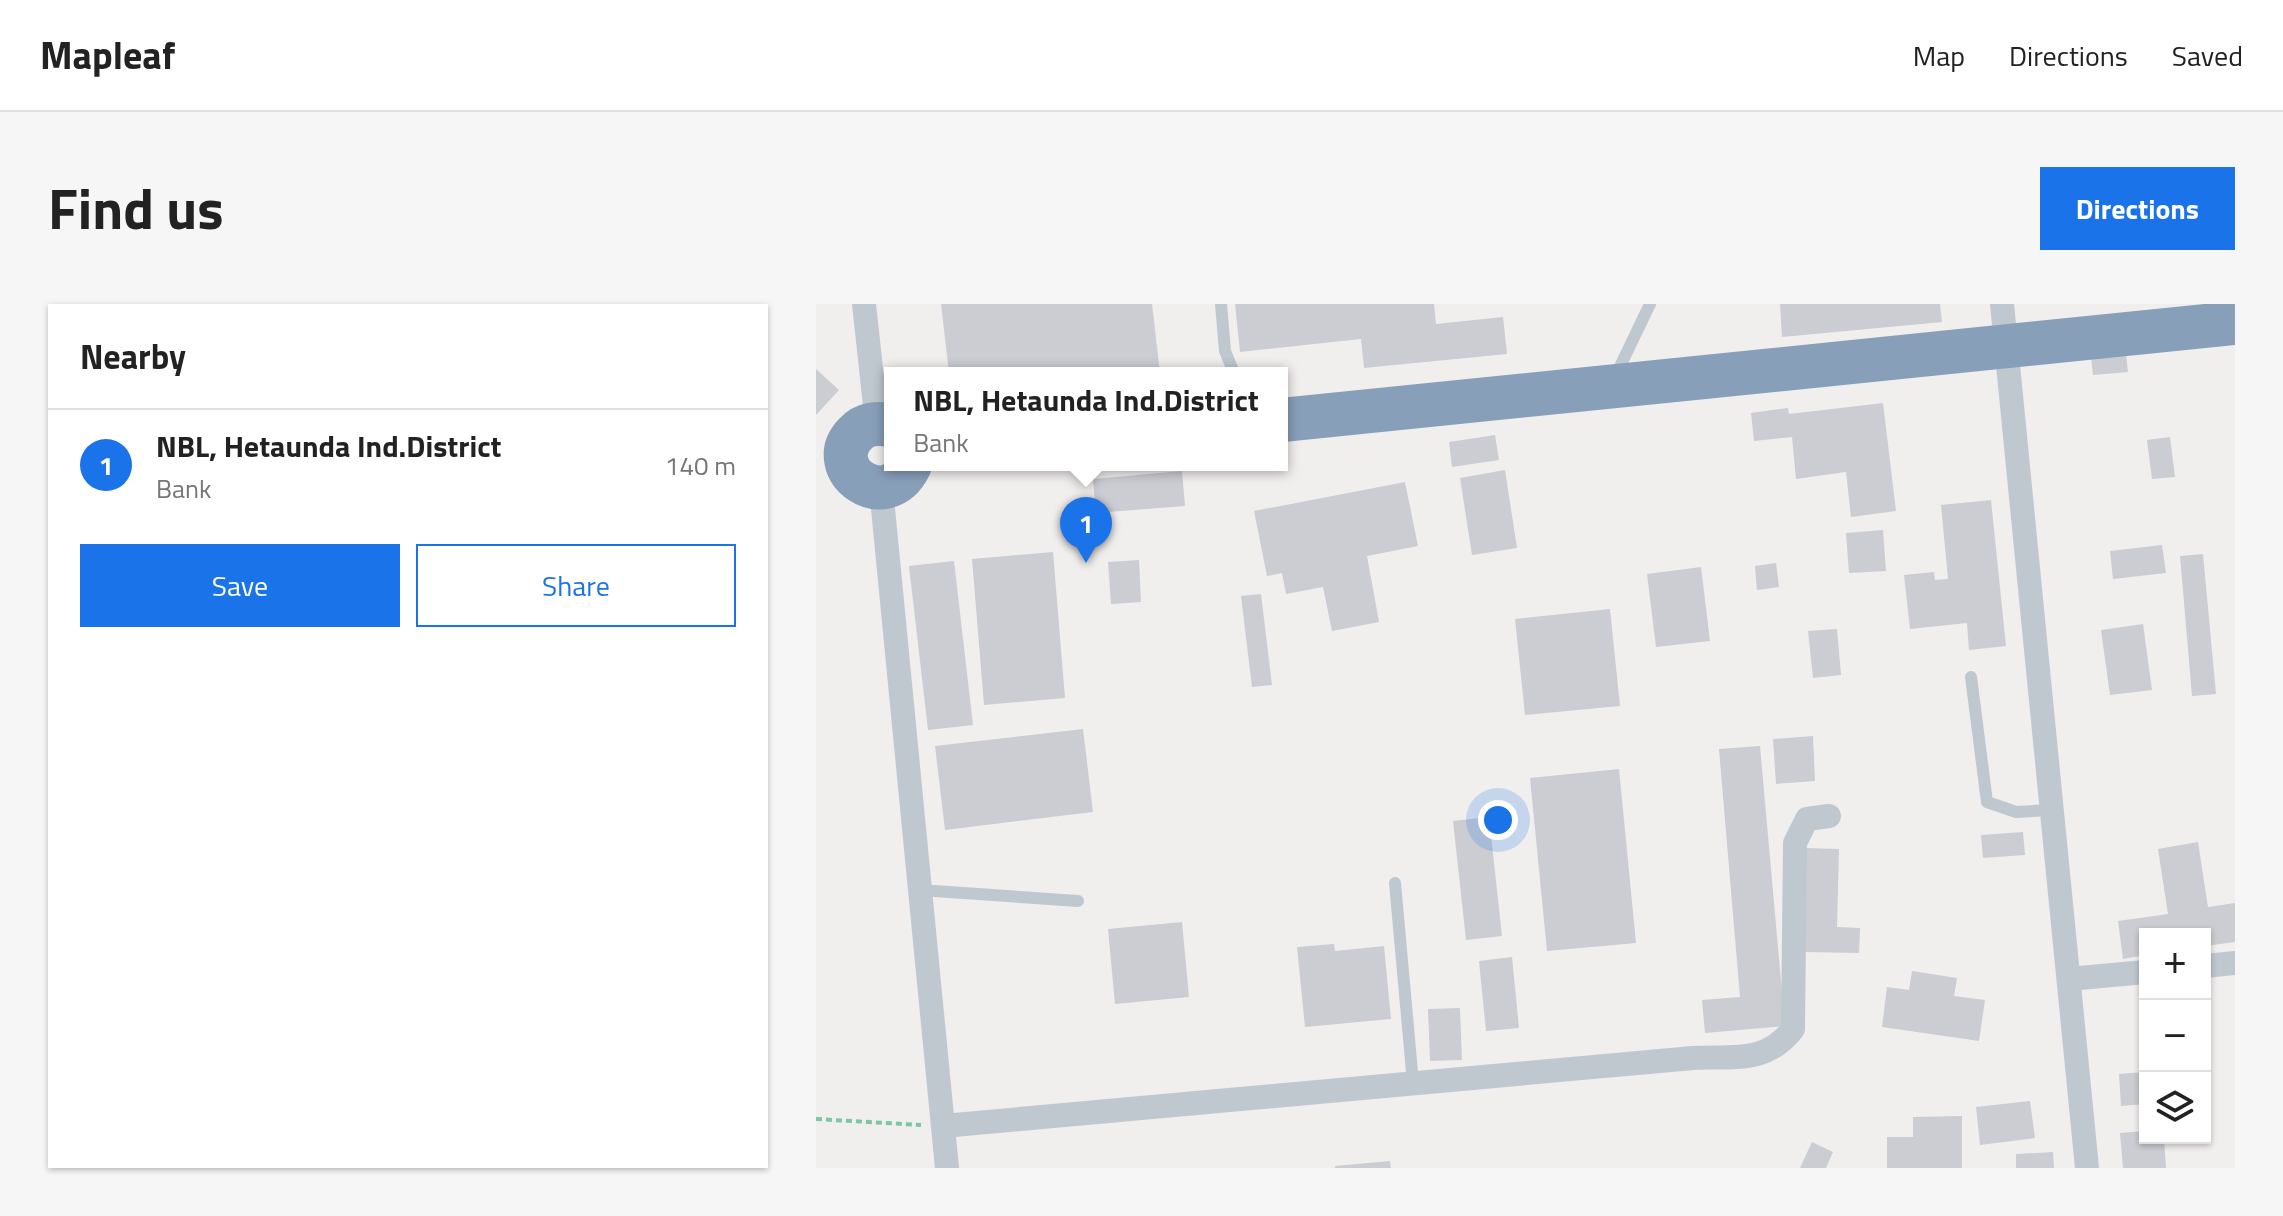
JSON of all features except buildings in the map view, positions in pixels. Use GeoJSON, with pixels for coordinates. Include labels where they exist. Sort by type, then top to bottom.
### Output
{"type":"FeatureCollection","features":[{"type":"Feature","properties":{"kind":"highway"},"geometry":{"type":"LineString","coordinates":[[1288,419],[1610,387],[2004,325],[2235,323]]}},
{"type":"Feature","properties":{"kind":"highway"},"geometry":{"type":"LineString","coordinates":[[883,425],[857,431],[831,456],[848,466],[856,479],[866,486],[895,476]]}},
{"type":"Feature","properties":{"kind":"street"},"geometry":{"type":"LineString","coordinates":[[864,304],[883,425]]}},
{"type":"Feature","properties":{"kind":"street"},"geometry":{"type":"LineString","coordinates":[[2004,325],[2087,1168]]}},
{"type":"Feature","properties":{"kind":"street"},"geometry":{"type":"LineString","coordinates":[[895,476],[920,890],[947,1168]]}},
{"type":"Feature","properties":{"kind":"street"},"geometry":{"type":"LineString","coordinates":[[943,1126],[1763,1055],[1780,1045],[1793,1029],[1795,843],[1807,819],[1829,816]]}},
{"type":"Feature","properties":{"kind":"street"},"geometry":{"type":"LineString","coordinates":[[2211,965],[2235,963]]}},
{"type":"Feature","properties":{"kind":"street"},"geometry":{"type":"LineString","coordinates":[[2069,979],[2139,973]]}},
{"type":"Feature","properties":{"kind":"lane"},"geometry":{"type":"LineString","coordinates":[[1221,304],[1225,351],[1232,367]]}},
{"type":"Feature","properties":{"kind":"lane"},"geometry":{"type":"LineString","coordinates":[[1610,387],[1650,304]]}},
{"type":"Feature","properties":{"kind":"lane"},"geometry":{"type":"LineString","coordinates":[[1971,677],[1987,802],[2016,812],[2052,810]]}},
{"type":"Feature","properties":{"kind":"lane"},"geometry":{"type":"LineString","coordinates":[[1395,883],[1413,1083]]}},
{"type":"Feature","properties":{"kind":"lane"},"geometry":{"type":"LineString","coordinates":[[920,890],[1078,901]]}},
{"type":"Feature","properties":{"kind":"path"},"geometry":{"type":"LineString","coordinates":[[816,1119],[943,1126]]}},
{"type":"Feature","properties":{"kind":"place","name":"NBL, Hetaunda Ind.District"},"geometry":{"type":"Point","coordinates":[1086,563]}}]}
